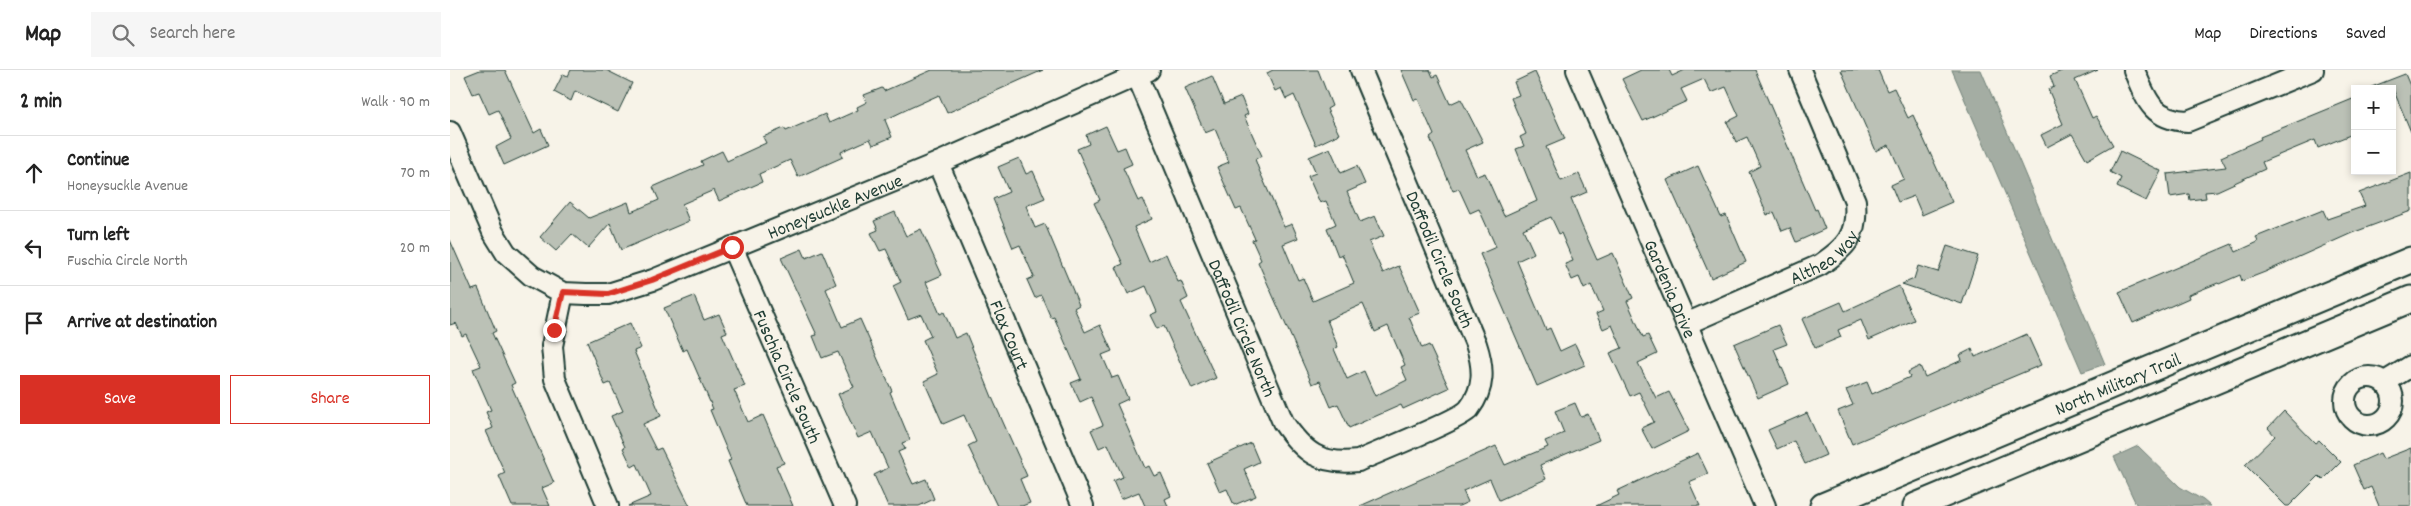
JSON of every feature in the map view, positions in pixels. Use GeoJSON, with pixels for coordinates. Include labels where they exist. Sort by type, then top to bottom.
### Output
{"type":"FeatureCollection","features":[{"type":"Feature","properties":{"kind":"main road","name":"North Military Trail"},"geometry":{"type":"LineString","coordinates":[[1824,506],[2411,260]]}},
{"type":"Feature","properties":{"kind":"main road","name":"North Military Trail"},"geometry":{"type":"LineString","coordinates":[[1916,506],[2411,299]]}},
{"type":"Feature","properties":{"kind":"street","name":"Daffodil Circle South"},"geometry":{"type":"LineString","coordinates":[[1361,70],[1457,296],[1481,358],[1482,382],[1479,393],[1467,411],[1431,429]]}},
{"type":"Feature","properties":{"kind":"street","name":"Gardenia Drive"},"geometry":{"type":"LineString","coordinates":[[1577,70],[1765,506]]}},
{"type":"Feature","properties":{"kind":"street","name":"Althea Way"},"geometry":{"type":"LineString","coordinates":[[1686,324],[1820,265],[1838,253],[1849,241],[1854,230],[1856,218],[1855,201],[1800,70]]}},
{"type":"Feature","properties":{"kind":"street"},"geometry":{"type":"LineString","coordinates":[[2134,70],[2152,108],[2164,117],[2188,122],[2313,70]]}},
{"type":"Feature","properties":{"kind":"street","name":"Daffodil Circle North"},"geometry":{"type":"LineString","coordinates":[[1143,73],[1283,422],[1296,442],[1309,453],[1342,463],[1358,461],[1431,429]]}},
{"type":"Feature","properties":{"kind":"street","name":"Honeysuckle Avenue"},"geometry":{"type":"LineString","coordinates":[[450,132],[483,212],[506,254],[532,276],[563,292],[608,294],[652,280],[938,162],[1143,73]]}},
{"type":"Feature","properties":{"kind":"street","name":"Flax Court"},"geometry":{"type":"LineString","coordinates":[[938,162],[1083,506]]}},
{"type":"Feature","properties":{"kind":"street","name":"Fuschia Circle South"},"geometry":{"type":"LineString","coordinates":[[732,247],[845,506]]}},
{"type":"Feature","properties":{"kind":"street"},"geometry":{"type":"LineString","coordinates":[[563,292],[552,346],[555,379],[608,506]]}},
{"type":"Feature","properties":{"kind":"street"},"geometry":{"type":"LineString","coordinates":[[2385,382],[2411,366]]}},
{"type":"Feature","properties":{"kind":"shaded area"},"geometry":{"type":"Polygon","coordinates":[[[1952,70],[1981,70],[2105,364],[2082,372],[1952,70]]]}},
{"type":"Feature","properties":{"kind":"shaded area"},"geometry":{"type":"Polygon","coordinates":[[[2138,446],[2180,487],[2210,506],[2137,506],[2114,457],[2138,446]]]}},
{"type":"Feature","properties":{"kind":"building"},"geometry":{"type":"Polygon","coordinates":[[[480,70],[505,70],[534,133],[541,129],[548,145],[504,165],[496,147],[511,139],[498,110],[489,114],[479,92],[473,94],[465,76],[480,70]]]}},
{"type":"Feature","properties":{"kind":"building"},"geometry":{"type":"Polygon","coordinates":[[[571,70],[606,70],[632,83],[618,112],[575,91],[571,101],[554,92],[563,74],[568,76],[571,70]]]}},
{"type":"Feature","properties":{"kind":"building"},"geometry":{"type":"Polygon","coordinates":[[[932,70],[1043,70],[947,113],[939,95],[885,120],[892,137],[873,145],[870,139],[841,152],[843,157],[798,177],[790,160],[759,174],[762,182],[719,201],[714,190],[682,204],[689,221],[621,250],[610,223],[588,248],[572,234],[556,251],[540,237],[570,202],[589,218],[628,202],[631,212],[659,200],[653,187],[703,165],[701,161],[722,151],[727,161],[766,143],[763,137],[784,128],[786,131],[825,114],[829,123],[858,110],[857,107],[867,102],[864,95],[882,88],[884,91],[932,70]]]}},
{"type":"Feature","properties":{"kind":"building"},"geometry":{"type":"Polygon","coordinates":[[[1273,70],[1318,70],[1332,106],[1327,109],[1339,134],[1316,145],[1294,95],[1286,99],[1281,88],[1275,91],[1267,73],[1273,70]]]}},
{"type":"Feature","properties":{"kind":"building"},"geometry":{"type":"Polygon","coordinates":[[[1401,70],[1430,70],[1433,77],[1437,75],[1450,104],[1461,99],[1483,142],[1465,150],[1477,176],[1485,173],[1504,216],[1537,201],[1516,149],[1524,146],[1520,137],[1526,134],[1511,98],[1519,95],[1514,82],[1535,72],[1565,139],[1546,147],[1561,181],[1579,174],[1587,192],[1571,199],[1581,224],[1597,260],[1613,253],[1633,298],[1627,301],[1643,337],[1648,335],[1657,354],[1638,363],[1656,398],[1669,392],[1689,431],[1652,449],[1641,428],[1654,422],[1639,392],[1630,396],[1610,353],[1622,348],[1612,325],[1603,329],[1596,314],[1603,311],[1591,285],[1584,289],[1579,277],[1572,280],[1565,264],[1573,261],[1561,233],[1559,234],[1551,217],[1523,229],[1534,253],[1517,261],[1546,330],[1550,328],[1560,351],[1575,344],[1585,365],[1537,386],[1480,254],[1496,247],[1479,209],[1470,213],[1459,189],[1453,191],[1430,138],[1434,135],[1418,99],[1414,100],[1401,70]]]}},
{"type":"Feature","properties":{"kind":"building"},"geometry":{"type":"Polygon","coordinates":[[[1641,70],[1669,70],[1672,76],[1685,70],[1755,70],[1825,229],[1796,242],[1790,228],[1782,231],[1774,212],[1767,215],[1749,172],[1760,166],[1747,137],[1736,142],[1727,122],[1739,116],[1726,87],[1711,93],[1704,79],[1681,89],[1687,101],[1643,121],[1622,79],[1641,70]]]}},
{"type":"Feature","properties":{"kind":"building"},"geometry":{"type":"Polygon","coordinates":[[[1841,70],[1878,70],[1887,91],[1894,88],[1908,118],[1913,115],[1952,202],[1922,215],[1914,196],[1898,202],[1891,185],[1904,179],[1889,145],[1876,151],[1841,70]]]}},
{"type":"Feature","properties":{"kind":"building"},"geometry":{"type":"Polygon","coordinates":[[[2064,70],[2098,70],[2075,80],[2092,118],[2096,116],[2113,145],[2087,160],[2072,134],[2047,147],[2041,135],[2063,124],[2048,89],[2054,87],[2050,76],[2064,70]]]}},
{"type":"Feature","properties":{"kind":"building"},"geometry":{"type":"Polygon","coordinates":[[[2405,74],[2411,88],[2411,132],[2396,96],[2396,85],[2377,85],[2405,74]]]}},
{"type":"Feature","properties":{"kind":"building"},"geometry":{"type":"Polygon","coordinates":[[[1212,76],[1224,104],[1241,97],[1248,114],[1244,116],[1262,156],[1255,159],[1259,170],[1284,227],[1292,224],[1298,238],[1283,244],[1298,280],[1303,278],[1313,301],[1354,283],[1342,254],[1338,256],[1327,228],[1336,224],[1326,201],[1320,203],[1308,176],[1316,173],[1309,157],[1330,148],[1341,173],[1357,166],[1365,184],[1347,192],[1360,222],[1375,216],[1384,236],[1369,242],[1383,273],[1399,266],[1420,313],[1409,317],[1422,348],[1429,345],[1449,388],[1403,409],[1401,405],[1349,428],[1338,404],[1331,407],[1320,381],[1312,384],[1258,262],[1261,260],[1252,240],[1255,239],[1241,208],[1236,210],[1217,167],[1229,162],[1215,129],[1205,133],[1185,88],[1212,76]],[[1363,304],[1327,320],[1338,347],[1334,349],[1347,379],[1364,371],[1375,396],[1407,380],[1401,367],[1405,365],[1388,326],[1375,332],[1363,304]]]}},
{"type":"Feature","properties":{"kind":"building"},"geometry":{"type":"Polygon","coordinates":[[[2351,100],[2351,135],[2318,148],[2315,140],[2262,162],[2265,169],[2217,191],[2205,192],[2206,198],[2190,200],[2189,194],[2170,197],[2167,174],[2226,167],[2221,157],[2261,139],[2260,137],[2351,100]]]}},
{"type":"Feature","properties":{"kind":"building"},"geometry":{"type":"Polygon","coordinates":[[[1106,126],[1117,150],[1125,147],[1132,164],[1123,168],[1138,201],[1143,199],[1152,219],[1134,227],[1149,262],[1166,254],[1178,282],[1181,281],[1188,298],[1181,302],[1216,378],[1192,389],[1164,326],[1157,329],[1150,315],[1157,312],[1146,286],[1128,294],[1116,267],[1123,264],[1094,203],[1100,200],[1077,149],[1089,144],[1086,135],[1106,126]]]}},
{"type":"Feature","properties":{"kind":"building"},"geometry":{"type":"Polygon","coordinates":[[[2120,151],[2161,171],[2146,201],[2117,187],[2121,178],[2110,172],[2120,151]]]}},
{"type":"Feature","properties":{"kind":"building"},"geometry":{"type":"Polygon","coordinates":[[[1019,158],[1026,174],[1033,171],[1045,198],[1026,206],[1035,228],[1045,224],[1079,305],[1074,308],[1085,332],[1100,325],[1112,351],[1102,355],[1112,378],[1118,376],[1128,399],[1117,404],[1145,468],[1149,466],[1154,476],[1161,473],[1171,496],[1165,499],[1168,506],[1145,506],[1139,492],[1121,499],[1113,481],[1123,477],[1108,444],[1099,448],[1091,430],[1103,425],[1091,397],[1080,402],[1071,383],[1081,379],[1054,317],[1051,318],[1041,295],[1035,298],[1027,280],[1034,277],[1020,245],[1013,248],[993,199],[1009,192],[998,167],[1019,158]]]}},
{"type":"Feature","properties":{"kind":"building"},"geometry":{"type":"Polygon","coordinates":[[[1698,166],[1721,217],[1726,215],[1746,262],[1711,278],[1667,180],[1698,166]]]}},
{"type":"Feature","properties":{"kind":"building"},"geometry":{"type":"Polygon","coordinates":[[[2411,173],[2411,211],[2352,233],[2242,281],[2240,275],[2188,295],[2189,298],[2133,323],[2119,292],[2232,244],[2236,252],[2258,242],[2256,237],[2323,210],[2327,219],[2365,206],[2359,193],[2411,173]]]}},
{"type":"Feature","properties":{"kind":"building"},"geometry":{"type":"Polygon","coordinates":[[[895,212],[906,236],[921,229],[942,275],[926,282],[940,314],[944,312],[955,338],[966,333],[1027,476],[1020,479],[1030,503],[1022,506],[997,506],[968,446],[976,442],[964,415],[943,424],[924,381],[938,374],[923,340],[931,336],[921,314],[908,319],[893,286],[901,282],[886,249],[880,251],[871,233],[878,230],[874,221],[895,212]]]}},
{"type":"Feature","properties":{"kind":"building"},"geometry":{"type":"Polygon","coordinates":[[[450,240],[472,290],[478,288],[496,331],[492,333],[515,383],[511,385],[554,483],[542,488],[550,506],[512,506],[499,476],[505,473],[486,431],[493,428],[486,412],[491,410],[473,369],[481,366],[466,334],[462,336],[456,323],[450,325],[450,240]]]}},
{"type":"Feature","properties":{"kind":"building"},"geometry":{"type":"Polygon","coordinates":[[[1947,246],[1978,256],[1962,304],[1902,284],[1914,279],[1918,266],[1938,272],[1947,246]]]}},
{"type":"Feature","properties":{"kind":"building"},"geometry":{"type":"Polygon","coordinates":[[[802,249],[806,258],[822,251],[836,284],[826,289],[842,327],[860,319],[892,391],[890,392],[910,440],[902,443],[905,449],[898,452],[913,484],[926,479],[934,499],[919,506],[888,506],[874,475],[888,468],[872,432],[858,438],[838,394],[854,387],[838,352],[822,358],[813,336],[817,335],[781,258],[802,249]]]}},
{"type":"Feature","properties":{"kind":"building"},"geometry":{"type":"Polygon","coordinates":[[[1899,286],[1914,320],[1869,340],[1861,320],[1838,330],[1841,337],[1815,348],[1802,319],[1841,302],[1845,311],[1899,286]]]}},
{"type":"Feature","properties":{"kind":"building"},"geometry":{"type":"Polygon","coordinates":[[[694,296],[704,320],[719,314],[727,332],[722,334],[745,386],[734,390],[748,422],[763,415],[784,463],[776,466],[793,506],[747,506],[728,461],[731,460],[710,410],[713,409],[687,349],[683,351],[664,308],[694,296]]]}},
{"type":"Feature","properties":{"kind":"building"},"geometry":{"type":"Polygon","coordinates":[[[630,323],[641,348],[634,351],[661,416],[643,424],[656,450],[661,448],[690,506],[628,506],[651,496],[637,464],[632,467],[623,448],[625,447],[611,416],[623,411],[610,383],[605,385],[587,342],[630,323]]]}},
{"type":"Feature","properties":{"kind":"building"},"geometry":{"type":"Polygon","coordinates":[[[1778,325],[1787,344],[1774,349],[1789,384],[1758,398],[1734,344],[1778,325]]]}},
{"type":"Feature","properties":{"kind":"building"},"geometry":{"type":"Polygon","coordinates":[[[2027,334],[2041,365],[1852,444],[1838,411],[1853,405],[1846,390],[1867,382],[1872,394],[1910,377],[1908,372],[1920,366],[1925,377],[1962,360],[1960,355],[1972,349],[1975,357],[2027,334]]]}},
{"type":"Feature","properties":{"kind":"building"},"geometry":{"type":"Polygon","coordinates":[[[1575,403],[1581,417],[1588,414],[1599,440],[1540,465],[1546,479],[1499,500],[1490,479],[1463,491],[1468,502],[1459,506],[1360,506],[1496,446],[1505,465],[1548,447],[1545,441],[1564,433],[1555,411],[1575,403]]]}},
{"type":"Feature","properties":{"kind":"building"},"geometry":{"type":"Polygon","coordinates":[[[2284,411],[2315,443],[2319,440],[2341,462],[2323,480],[2319,476],[2289,506],[2286,506],[2245,465],[2275,436],[2268,428],[2284,411]]]}},
{"type":"Feature","properties":{"kind":"building"},"geometry":{"type":"Polygon","coordinates":[[[1807,413],[1826,455],[1805,464],[1794,441],[1777,449],[1768,430],[1807,413]]]}},
{"type":"Feature","properties":{"kind":"building"},"geometry":{"type":"Polygon","coordinates":[[[1251,443],[1259,462],[1244,469],[1256,496],[1234,505],[1227,489],[1220,492],[1207,463],[1251,443]]]}},
{"type":"Feature","properties":{"kind":"building"},"geometry":{"type":"Polygon","coordinates":[[[2411,448],[2411,506],[2379,506],[2371,487],[2364,490],[2353,465],[2380,453],[2383,459],[2411,448]]]}},
{"type":"Feature","properties":{"kind":"building"},"geometry":{"type":"Polygon","coordinates":[[[1698,453],[1708,474],[1689,482],[1700,506],[1596,506],[1619,495],[1617,491],[1698,453]]]}},
{"type":"Feature","properties":{"kind":"route"},"geometry":{"type":"LineString","coordinates":[[554,330],[563,292],[608,294],[652,280],[732,247]]}}]}
